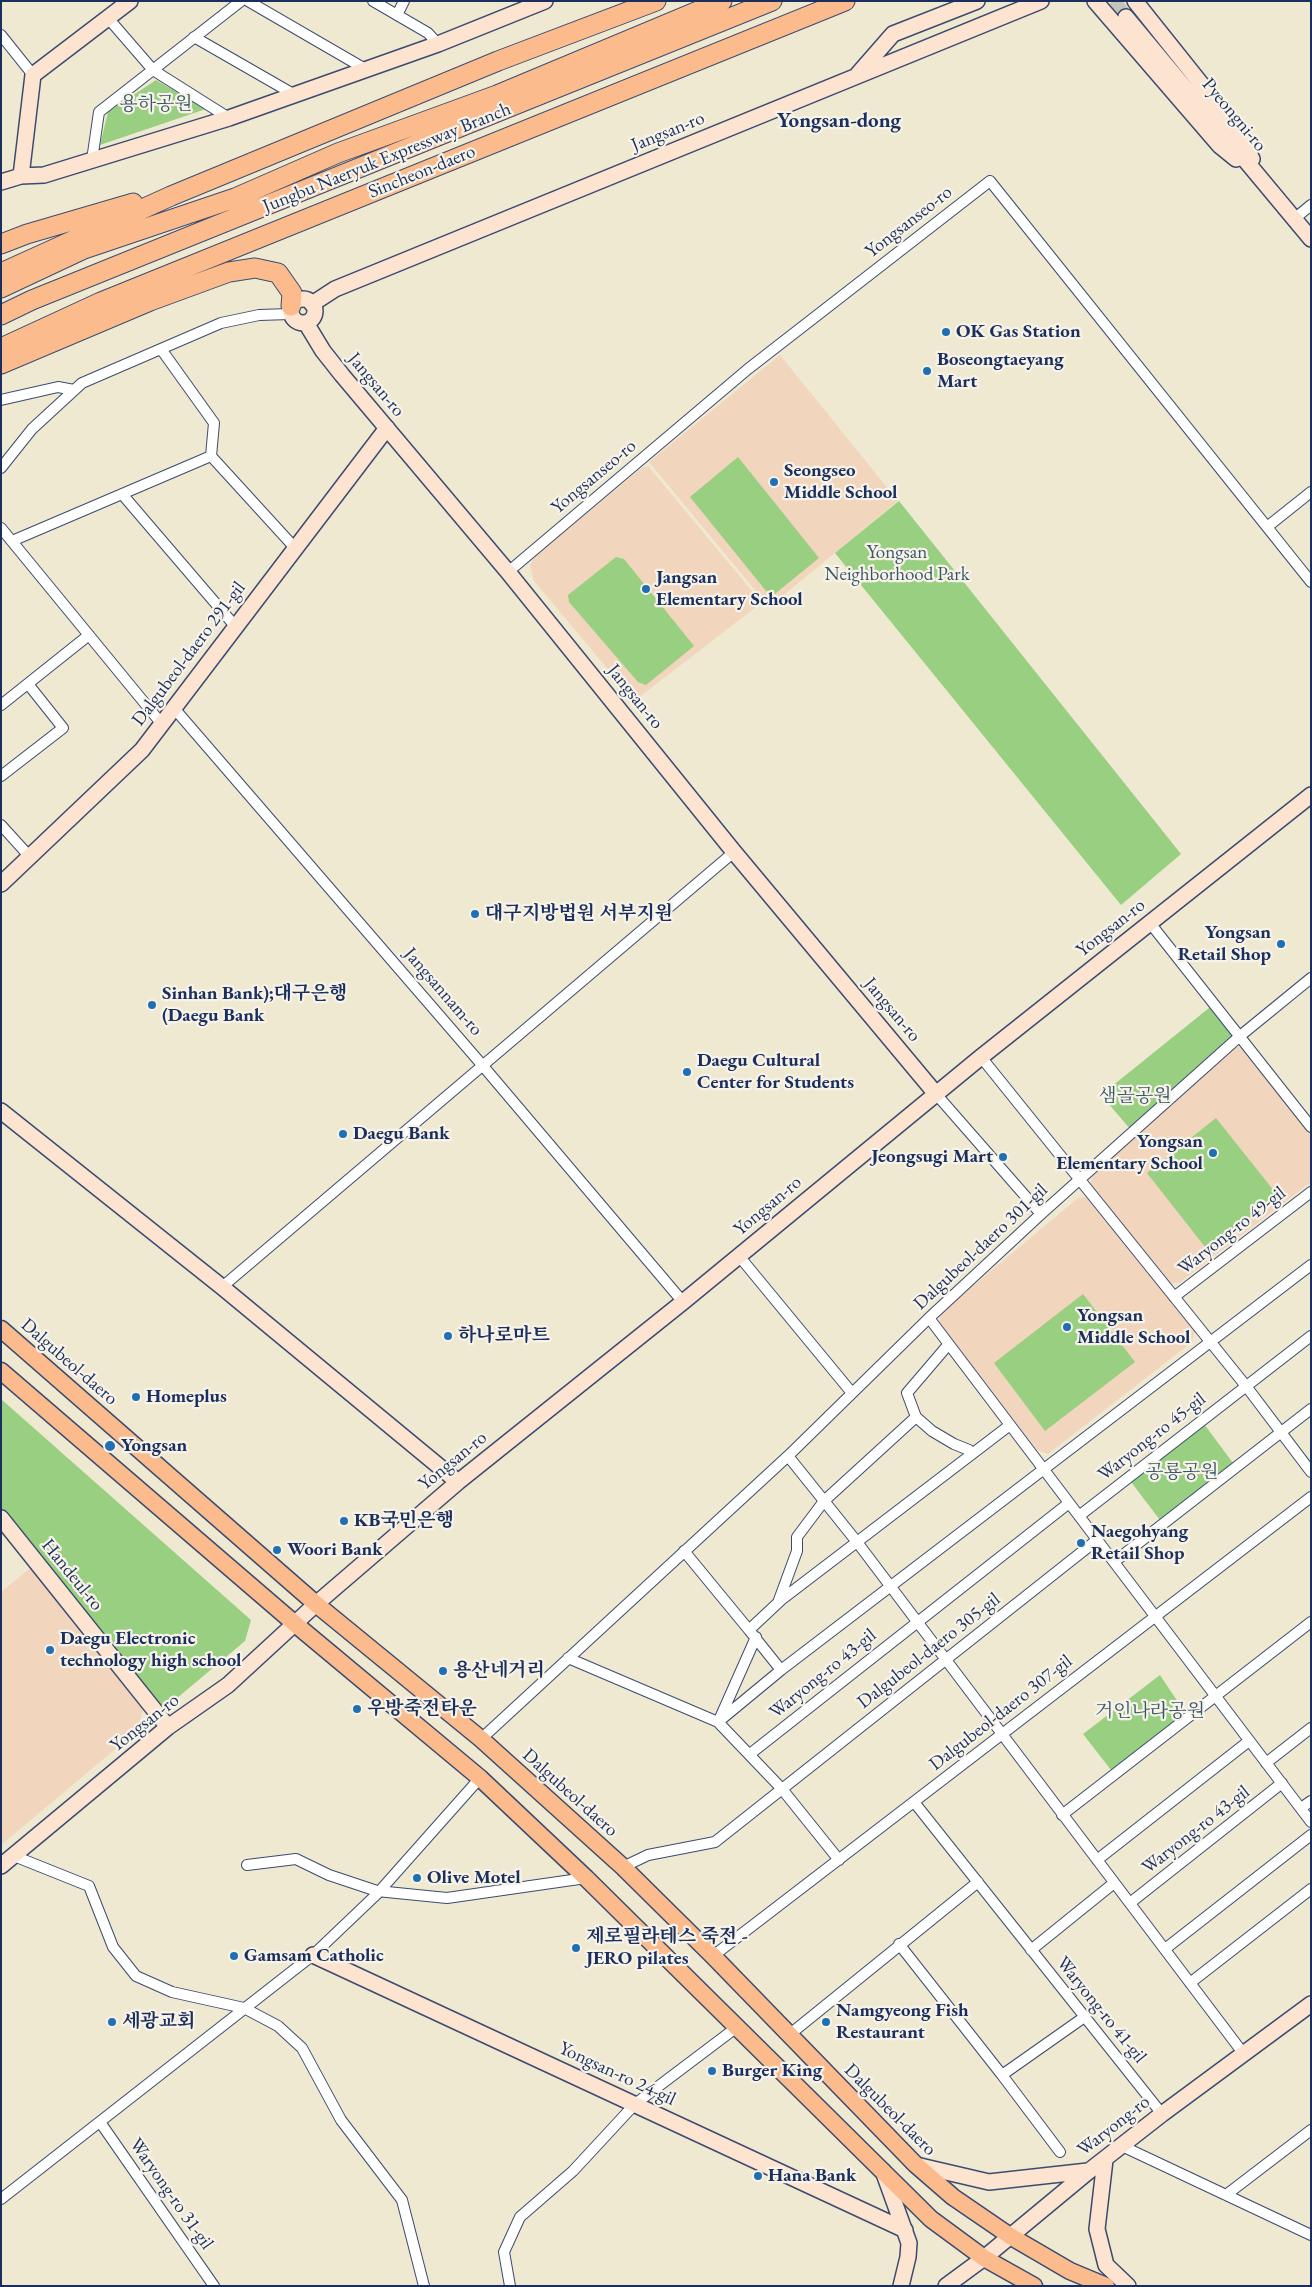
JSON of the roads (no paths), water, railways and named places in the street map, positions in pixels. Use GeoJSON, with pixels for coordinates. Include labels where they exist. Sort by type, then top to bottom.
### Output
{"type":"FeatureCollection","features":[{"type":"Feature","properties":{"kind":"highway"},"geometry":{"type":"LineString","coordinates":[[1,273],[171,196],[498,61],[656,1]]}},
{"type":"Feature","properties":{"kind":"highway","name":"Jungbu Naeryuk Expressway Branch"},"geometry":{"type":"LineString","coordinates":[[1,288],[84,249],[235,198],[338,152],[497,95],[722,1]]}},
{"type":"Feature","properties":{"kind":"highway","name":"Jungbu Naeryuk Expressway Branch"},"geometry":{"type":"LineString","coordinates":[[1,315],[41,296],[772,1]]}},
{"type":"Feature","properties":{"kind":"highway","name":"Sincheon-daero"},"geometry":{"type":"LineString","coordinates":[[1,348],[110,298],[844,1]]}},
{"type":"Feature","properties":{"kind":"highway"},"geometry":{"type":"LineString","coordinates":[[1,244],[27,234],[134,203],[171,196]]}},
{"type":"Feature","properties":{"kind":"highway"},"geometry":{"type":"LineString","coordinates":[[1,364],[150,301],[229,272],[256,268],[278,273],[292,293],[291,310]]}},
{"type":"Feature","properties":{"kind":"main road","name":"Dalgubeol-daero"},"geometry":{"type":"LineString","coordinates":[[1,1329],[316,1604],[481,1739],[623,1868],[713,1956],[915,2164],[953,2196],[1010,2236],[1070,2271],[1106,2286]]}},
{"type":"Feature","properties":{"kind":"main road"},"geometry":{"type":"LineString","coordinates":[[1,1371],[294,1624],[480,1778],[586,1878],[931,2219],[984,2258],[1034,2286]]}},
{"type":"Feature","properties":{"kind":"street"},"geometry":{"type":"LineString","coordinates":[[33,75],[130,1]]}},
{"type":"Feature","properties":{"kind":"street"},"geometry":{"type":"LineString","coordinates":[[92,160],[99,112],[241,1]]}},
{"type":"Feature","properties":{"kind":"street"},"geometry":{"type":"LineString","coordinates":[[248,1],[367,70]]}},
{"type":"Feature","properties":{"kind":"street"},"geometry":{"type":"LineString","coordinates":[[373,1],[428,33],[438,44]]}},
{"type":"Feature","properties":{"kind":"street"},"geometry":{"type":"LineString","coordinates":[[397,15],[404,1]]}},
{"type":"Feature","properties":{"kind":"street"},"geometry":{"type":"LineString","coordinates":[[1,182],[21,176],[44,175],[229,118],[438,44],[545,1]]}},
{"type":"Feature","properties":{"kind":"street"},"geometry":{"type":"LineString","coordinates":[[855,78],[893,34],[977,1]]}},
{"type":"Feature","properties":{"kind":"street","name":"Jangsan-ro"},"geometry":{"type":"LineString","coordinates":[[312,304],[335,289],[1041,1]]}},
{"type":"Feature","properties":{"kind":"street"},"geometry":{"type":"LineString","coordinates":[[1095,1],[1220,146],[1261,179]]}},
{"type":"Feature","properties":{"kind":"street"},"geometry":{"type":"LineString","coordinates":[[1135,1],[1238,130],[1261,179]]}},
{"type":"Feature","properties":{"kind":"street","name":"Pyeongni-ro"},"geometry":{"type":"LineString","coordinates":[[1126,17],[1311,239]]}},
{"type":"Feature","properties":{"kind":"street"},"geometry":{"type":"LineString","coordinates":[[108,18],[153,70],[229,118]]}},
{"type":"Feature","properties":{"kind":"street"},"geometry":{"type":"LineString","coordinates":[[1,35],[33,75],[21,176]]}},
{"type":"Feature","properties":{"kind":"street"},"geometry":{"type":"LineString","coordinates":[[194,38],[296,95]]}},
{"type":"Feature","properties":{"kind":"street","name":"Yongsanseo-ro"},"geometry":{"type":"LineString","coordinates":[[508,572],[748,369],[990,180],[1311,582]]}},
{"type":"Feature","properties":{"kind":"street"},"geometry":{"type":"LineString","coordinates":[[1294,219],[1311,205]]}},
{"type":"Feature","properties":{"kind":"street"},"geometry":{"type":"LineString","coordinates":[[1,468],[32,428],[82,383],[221,323],[291,310],[302,299],[312,304],[314,315],[306,323],[295,321],[291,310]]}},
{"type":"Feature","properties":{"kind":"street","name":"Jangsan-ro"},"geometry":{"type":"LineString","coordinates":[[306,323],[322,351],[508,572],[734,852],[936,1094]]}},
{"type":"Feature","properties":{"kind":"street"},"geometry":{"type":"LineString","coordinates":[[161,349],[214,423],[211,456],[295,548]]}},
{"type":"Feature","properties":{"kind":"street"},"geometry":{"type":"LineString","coordinates":[[1,400],[58,387],[74,390]]}},
{"type":"Feature","properties":{"kind":"street","name":"Dalgubeol-daero 291-gil"},"geometry":{"type":"LineString","coordinates":[[1,884],[142,750],[387,428]]}},
{"type":"Feature","properties":{"kind":"street"},"geometry":{"type":"LineString","coordinates":[[12,541],[211,456]]}},
{"type":"Feature","properties":{"kind":"street"},"geometry":{"type":"LineString","coordinates":[[1267,527],[1311,492]]}},
{"type":"Feature","properties":{"kind":"street"},"geometry":{"type":"LineString","coordinates":[[122,494],[235,626]]}},
{"type":"Feature","properties":{"kind":"street"},"geometry":{"type":"LineString","coordinates":[[1,528],[161,723]]}},
{"type":"Feature","properties":{"kind":"street"},"geometry":{"type":"LineString","coordinates":[[1,705],[89,635]]}},
{"type":"Feature","properties":{"kind":"street"},"geometry":{"type":"LineString","coordinates":[[1,776],[63,728],[28,684]]}},
{"type":"Feature","properties":{"kind":"street","name":"Jangsannam-ro"},"geometry":{"type":"LineString","coordinates":[[173,707],[483,1066],[683,1302]]}},
{"type":"Feature","properties":{"kind":"street","name":"Yongsan-ro"},"geometry":{"type":"LineString","coordinates":[[1,1866],[168,1727],[228,1685],[316,1604],[458,1482],[683,1302],[981,1057],[1311,794]]}},
{"type":"Feature","properties":{"kind":"street"},"geometry":{"type":"LineString","coordinates":[[1,825],[30,857]]}},
{"type":"Feature","properties":{"kind":"street"},"geometry":{"type":"LineString","coordinates":[[222,1287],[734,852]]}},
{"type":"Feature","properties":{"kind":"street"},"geometry":{"type":"LineString","coordinates":[[1150,923],[1310,1123]]}},
{"type":"Feature","properties":{"kind":"street","name":"Dalgubeol-daero 301-gil"},"geometry":{"type":"LineString","coordinates":[[481,1739],[788,1456],[929,1318],[1041,1214],[1240,1036],[1311,978]]}},
{"type":"Feature","properties":{"kind":"street","name":"Waryong-ro 49-gil"},"geometry":{"type":"LineString","coordinates":[[981,1057],[1246,1386],[1311,1472]]}},
{"type":"Feature","properties":{"kind":"street"},"geometry":{"type":"LineString","coordinates":[[936,1094],[1041,1214]]}},
{"type":"Feature","properties":{"kind":"street"},"geometry":{"type":"LineString","coordinates":[[1,1111],[222,1287],[458,1482]]}},
{"type":"Feature","properties":{"kind":"street","name":"Waryong-ro 49-gil"},"geometry":{"type":"LineString","coordinates":[[1174,1297],[1311,1192]]}},
{"type":"Feature","properties":{"kind":"street"},"geometry":{"type":"LineString","coordinates":[[739,1256],[852,1393]]}},
{"type":"Feature","properties":{"kind":"street"},"geometry":{"type":"LineString","coordinates":[[1211,1343],[1311,1265]]}},
{"type":"Feature","properties":{"kind":"street"},"geometry":{"type":"LineString","coordinates":[[929,1318],[1311,1822]]}},
{"type":"Feature","properties":{"kind":"street"},"geometry":{"type":"LineString","coordinates":[[1246,1386],[1311,1336]]}},
{"type":"Feature","properties":{"kind":"street","name":"Waryong-ro 45-gil"},"geometry":{"type":"LineString","coordinates":[[1044,1470],[1211,1343]]}},
{"type":"Feature","properties":{"kind":"street"},"geometry":{"type":"LineString","coordinates":[[948,1345],[907,1393],[916,1416],[932,1431],[954,1444],[969,1450],[972,1454]]}},
{"type":"Feature","properties":{"kind":"street","name":"Waryong-ro 45-gil"},"geometry":{"type":"LineString","coordinates":[[1079,1516],[1246,1386]]}},
{"type":"Feature","properties":{"kind":"street"},"geometry":{"type":"LineString","coordinates":[[1114,1562],[1311,1409]]}},
{"type":"Feature","properties":{"kind":"street"},"geometry":{"type":"LineString","coordinates":[[779,1602],[798,1551],[797,1537],[824,1501],[916,1416]]}},
{"type":"Feature","properties":{"kind":"street"},"geometry":{"type":"LineString","coordinates":[[718,1722],[753,1633],[779,1602],[1010,1425]]}},
{"type":"Feature","properties":{"kind":"street"},"geometry":{"type":"LineString","coordinates":[[788,1456],[946,1660],[1243,2053]]}},
{"type":"Feature","properties":{"kind":"street","name":"Waryong-ro 43-gil"},"geometry":{"type":"LineString","coordinates":[[718,1722],[780,1670],[1044,1470]]}},
{"type":"Feature","properties":{"kind":"street","name":"Dalgubeol-daero 307-gil"},"geometry":{"type":"LineString","coordinates":[[713,1956],[1311,1497]]}},
{"type":"Feature","properties":{"kind":"street","name":"Waryong-ro 43-gil"},"geometry":{"type":"LineString","coordinates":[[750,1754],[1069,1503]]}},
{"type":"Feature","properties":{"kind":"street","name":"Handeul-ro"},"geometry":{"type":"LineString","coordinates":[[1,1518],[168,1727]]}},
{"type":"Feature","properties":{"kind":"street","name":"Dalgubeol-daero 305-gil"},"geometry":{"type":"LineString","coordinates":[[623,1868],[648,1855],[715,1842],[1097,1540]]}},
{"type":"Feature","properties":{"kind":"street"},"geometry":{"type":"LineString","coordinates":[[684,1551],[753,1633]]}},
{"type":"Feature","properties":{"kind":"street"},"geometry":{"type":"LineString","coordinates":[[1062,1815],[1311,1622]]}},
{"type":"Feature","properties":{"kind":"street","name":"Waryong-ro 43-gil"},"geometry":{"type":"LineString","coordinates":[[753,1633],[780,1670]]}},
{"type":"Feature","properties":{"kind":"street"},"geometry":{"type":"LineString","coordinates":[[568,1658],[718,1722],[782,1789],[839,1860]]}},
{"type":"Feature","properties":{"kind":"street"},"geometry":{"type":"LineString","coordinates":[[1266,1763],[1311,1728]]}},
{"type":"Feature","properties":{"kind":"street","name":"Waryong-ro 43-gil"},"geometry":{"type":"LineString","coordinates":[[1097,1860],[1249,1741]]}},
{"type":"Feature","properties":{"kind":"street"},"geometry":{"type":"LineString","coordinates":[[1,2200],[313,1955],[380,1892],[480,1778]]}},
{"type":"Feature","properties":{"kind":"street","name":"Waryong-ro 43-gil"},"geometry":{"type":"LineString","coordinates":[[1130,1903],[1282,1783]]}},
{"type":"Feature","properties":{"kind":"street"},"geometry":{"type":"LineString","coordinates":[[1301,1808],[1311,1801]]}},
{"type":"Feature","properties":{"kind":"street","name":"Waryong-ro 41-gil"},"geometry":{"type":"LineString","coordinates":[[914,1802],[1162,2114]]}},
{"type":"Feature","properties":{"kind":"street"},"geometry":{"type":"LineString","coordinates":[[1165,1949],[1311,1836]]}},
{"type":"Feature","properties":{"kind":"street"},"geometry":{"type":"LineString","coordinates":[[14,1856],[89,1886],[113,1948],[136,1976],[172,1992],[244,2008],[278,2026],[302,2048],[341,2120],[402,2200],[424,2286]]}},
{"type":"Feature","properties":{"kind":"street"},"geometry":{"type":"LineString","coordinates":[[247,1865],[296,1859],[330,1876],[380,1892],[447,1898],[586,1878]]}},
{"type":"Feature","properties":{"kind":"street"},"geometry":{"type":"LineString","coordinates":[[789,2035],[899,1944],[978,1882]]}},
{"type":"Feature","properties":{"kind":"street","name":"Waryong-ro 41-gil"},"geometry":{"type":"LineString","coordinates":[[1031,1950],[1114,1883]]}},
{"type":"Feature","properties":{"kind":"street"},"geometry":{"type":"LineString","coordinates":[[1190,1983],[1311,1888]]}},
{"type":"Feature","properties":{"kind":"street"},"geometry":{"type":"LineString","coordinates":[[899,1944],[1060,2152]]}},
{"type":"Feature","properties":{"kind":"street","name":"Yongsan-ro 24-gil"},"geometry":{"type":"LineString","coordinates":[[313,1955],[905,2230]]}},
{"type":"Feature","properties":{"kind":"street","name":"Waryong-ro"},"geometry":{"type":"LineString","coordinates":[[946,2286],[984,2258],[1089,2171],[1162,2114],[1311,2004]]}},
{"type":"Feature","properties":{"kind":"street"},"geometry":{"type":"LineString","coordinates":[[1002,2075],[1084,2018]]}},
{"type":"Feature","properties":{"kind":"street"},"geometry":{"type":"LineString","coordinates":[[510,2286],[504,2252],[520,2217],[573,2171],[635,2104],[737,2027]]}},
{"type":"Feature","properties":{"kind":"street","name":"Waryong-ro 31-gil"},"geometry":{"type":"LineString","coordinates":[[100,2122],[214,2286]]}},
{"type":"Feature","properties":{"kind":"street"},"geometry":{"type":"LineString","coordinates":[[1226,2195],[1311,2130]]}},
{"type":"Feature","properties":{"kind":"street"},"geometry":{"type":"LineString","coordinates":[[1122,2146],[1311,2235]]}},
{"type":"Feature","properties":{"kind":"street"},"geometry":{"type":"LineString","coordinates":[[1105,2160],[1097,2229],[1106,2265],[1128,2286]]}},
{"type":"Feature","properties":{"kind":"street"},"geometry":{"type":"LineString","coordinates":[[915,2164],[989,2182],[1089,2171]]}},
{"type":"Feature","properties":{"kind":"street"},"geometry":{"type":"LineString","coordinates":[[882,2171],[909,2244],[901,2286]]}},
{"type":"Feature","properties":{"kind":"tunnel"},"geometry":{"type":"LineString","coordinates":[[1113,1],[1126,17]]}},
{"type":"Feature","properties":{"kind":"place","name":"OK Gas Station"},"geometry":{"type":"Point","coordinates":[946,332]}},
{"type":"Feature","properties":{"kind":"place","name":"Boseongtaeyang Mart"},"geometry":{"type":"Point","coordinates":[927,371]}},
{"type":"Feature","properties":{"kind":"place","name":"Seongseo Middle School"},"geometry":{"type":"Point","coordinates":[774,482]}},
{"type":"Feature","properties":{"kind":"place","name":"Jangsan Elementary School"},"geometry":{"type":"Point","coordinates":[646,589]}},
{"type":"Feature","properties":{"kind":"place","name":"대구지방법원 서부지원"},"geometry":{"type":"Point","coordinates":[475,914]}},
{"type":"Feature","properties":{"kind":"place","name":"Yongsan Retail Shop"},"geometry":{"type":"Point","coordinates":[1281,944]}},
{"type":"Feature","properties":{"kind":"place","name":"Sinhan Bank);대구은행 (Daegu Bank"},"geometry":{"type":"Point","coordinates":[152,1005]}},
{"type":"Feature","properties":{"kind":"place","name":"Daegu Cultural Center for Students"},"geometry":{"type":"Point","coordinates":[687,1072]}},
{"type":"Feature","properties":{"kind":"place","name":"Daegu Bank"},"geometry":{"type":"Point","coordinates":[343,1134]}},
{"type":"Feature","properties":{"kind":"place","name":"Yongsan Elementary School"},"geometry":{"type":"Point","coordinates":[1213,1153]}},
{"type":"Feature","properties":{"kind":"place","name":"Jeongsugi Mart"},"geometry":{"type":"Point","coordinates":[1003,1157]}},
{"type":"Feature","properties":{"kind":"place","name":"Yongsan Middle School"},"geometry":{"type":"Point","coordinates":[1067,1327]}},
{"type":"Feature","properties":{"kind":"place","name":"하나로마트"},"geometry":{"type":"Point","coordinates":[448,1336]}},
{"type":"Feature","properties":{"kind":"place","name":"Homeplus"},"geometry":{"type":"Point","coordinates":[136,1397]}},
{"type":"Feature","properties":{"kind":"place","name":"Yongsan"},"geometry":{"type":"Point","coordinates":[110,1446]}},
{"type":"Feature","properties":{"kind":"place","name":"KB국민은행"},"geometry":{"type":"Point","coordinates":[344,1521]}},
{"type":"Feature","properties":{"kind":"place","name":"Naegohyang Retail Shop"},"geometry":{"type":"Point","coordinates":[1081,1543]}},
{"type":"Feature","properties":{"kind":"place","name":"Woori Bank"},"geometry":{"type":"Point","coordinates":[277,1550]}},
{"type":"Feature","properties":{"kind":"place","name":"Daegu Electronic technology high school"},"geometry":{"type":"Point","coordinates":[50,1650]}},
{"type":"Feature","properties":{"kind":"place","name":"용산네거리"},"geometry":{"type":"Point","coordinates":[443,1671]}},
{"type":"Feature","properties":{"kind":"place","name":"우방죽전타운"},"geometry":{"type":"Point","coordinates":[357,1709]}},
{"type":"Feature","properties":{"kind":"place","name":"Olive Motel"},"geometry":{"type":"Point","coordinates":[417,1878]}},
{"type":"Feature","properties":{"kind":"place","name":"제로필라테스 죽전 - JERO pilates"},"geometry":{"type":"Point","coordinates":[576,1948]}},
{"type":"Feature","properties":{"kind":"place","name":"Gamsam Catholic"},"geometry":{"type":"Point","coordinates":[234,1956]}},
{"type":"Feature","properties":{"kind":"place","name":"세광교회"},"geometry":{"type":"Point","coordinates":[112,2022]}},
{"type":"Feature","properties":{"kind":"place","name":"Namgyeong Fish Restaurant"},"geometry":{"type":"Point","coordinates":[826,2022]}},
{"type":"Feature","properties":{"kind":"place","name":"Burger King"},"geometry":{"type":"Point","coordinates":[712,2071]}},
{"type":"Feature","properties":{"kind":"place","name":"Hana Bank"},"geometry":{"type":"Point","coordinates":[758,2176]}},
{"type":"Feature","properties":{"kind":"district","name":"Yongsan-dong"},"geometry":{"type":"Point","coordinates":[839,121]}},
{"type":"Feature","properties":{"kind":"park label","name":"용하공원"},"geometry":{"type":"Point","coordinates":[156,105]}},
{"type":"Feature","properties":{"kind":"park label","name":"Yongsan Neighborhood Park"},"geometry":{"type":"Point","coordinates":[897,564]}},
{"type":"Feature","properties":{"kind":"park label","name":"샘골공원"},"geometry":{"type":"Point","coordinates":[1135,1097]}},
{"type":"Feature","properties":{"kind":"park label","name":"공룡공원"},"geometry":{"type":"Point","coordinates":[1182,1473]}},
{"type":"Feature","properties":{"kind":"park label","name":"거인나라공원"},"geometry":{"type":"Point","coordinates":[1150,1712]}}]}
